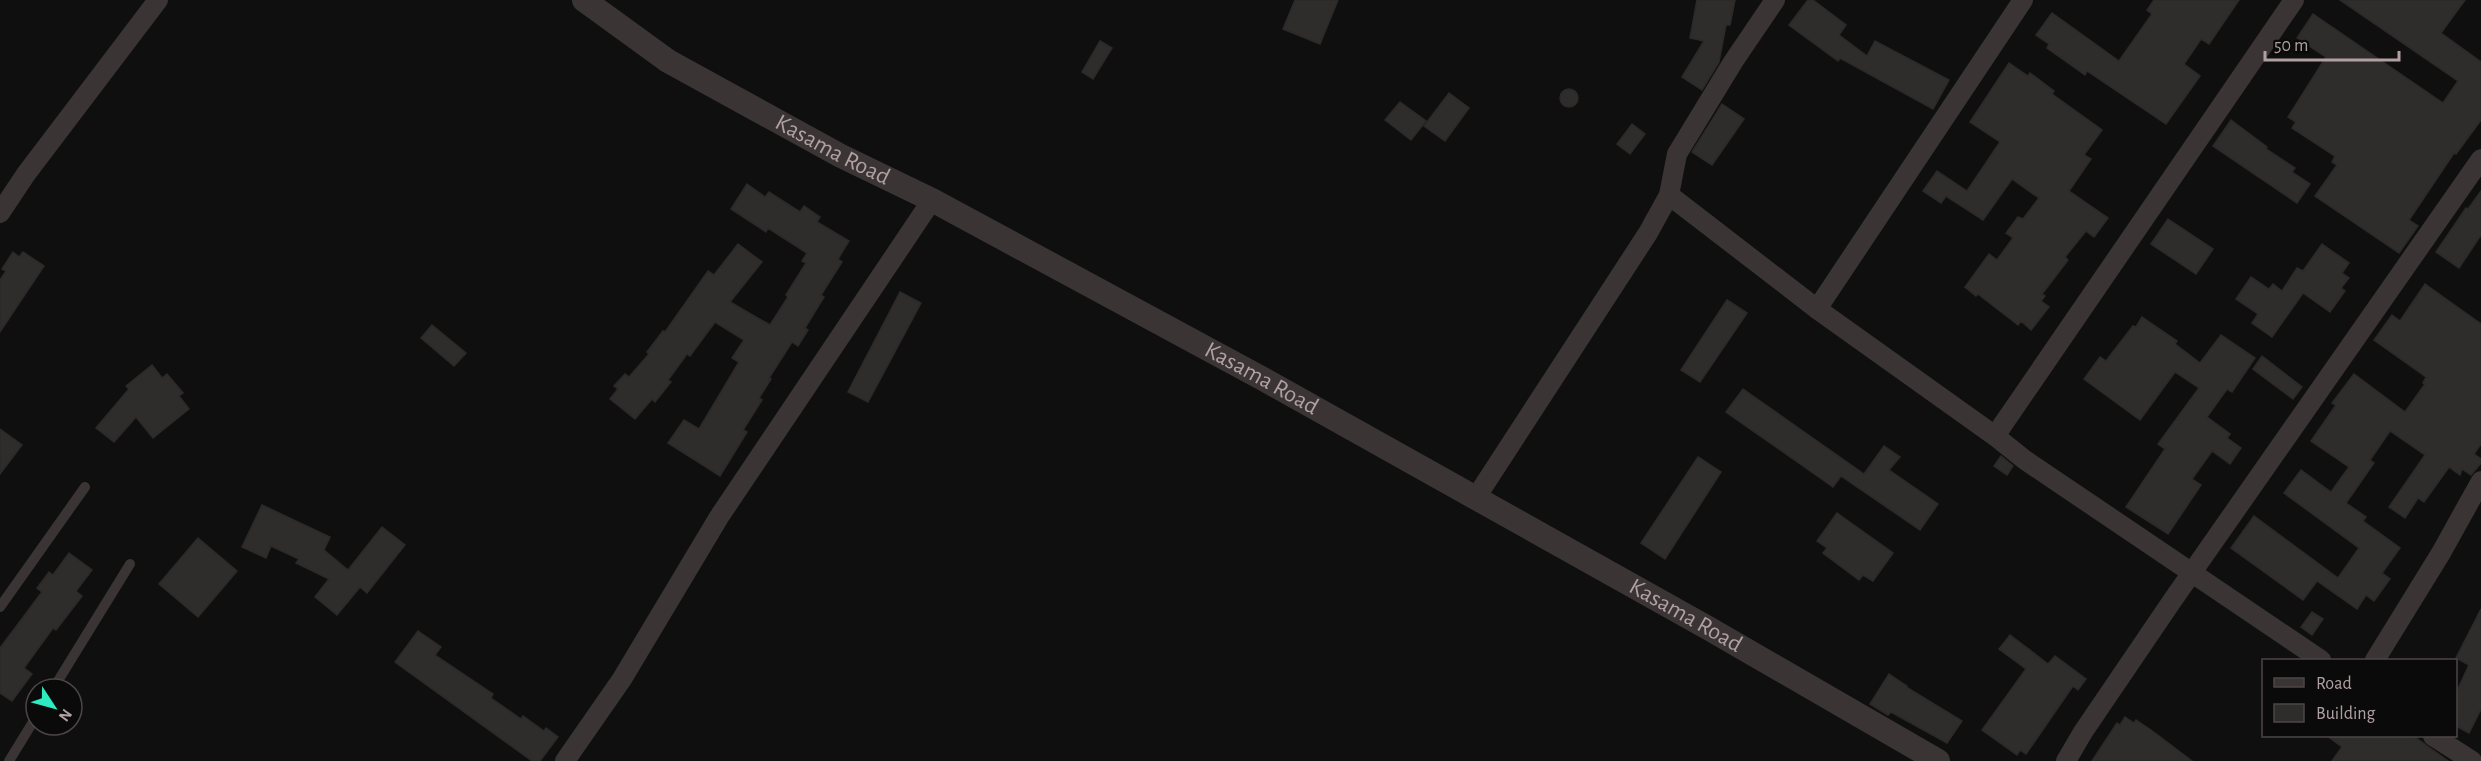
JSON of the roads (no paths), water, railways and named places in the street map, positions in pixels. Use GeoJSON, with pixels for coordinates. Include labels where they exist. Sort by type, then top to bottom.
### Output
{"type":"FeatureCollection","features":[{"type":"Feature","properties":{"kind":"street"},"geometry":{"type":"LineString","coordinates":[[0,213],[26,174],[158,0]]}},
{"type":"Feature","properties":{"kind":"street","name":"Kasama Road"},"geometry":{"type":"LineString","coordinates":[[584,0],[668,62],[841,156],[932,200],[1265,380],[1475,500],[1708,628],[1938,761]]}},
{"type":"Feature","properties":{"kind":"street"},"geometry":{"type":"LineString","coordinates":[[1475,500],[1648,233],[1669,195],[1677,154],[1775,0]]}},
{"type":"Feature","properties":{"kind":"street"},"geometry":{"type":"LineString","coordinates":[[1817,309],[2023,0]]}},
{"type":"Feature","properties":{"kind":"street"},"geometry":{"type":"LineString","coordinates":[[1995,436],[2294,0]]}},
{"type":"Feature","properties":{"kind":"street"},"geometry":{"type":"LineString","coordinates":[[2066,761],[2083,732],[2192,573],[2481,159]]}},
{"type":"Feature","properties":{"kind":"street"},"geometry":{"type":"LineString","coordinates":[[1669,195],[1817,309],[2025,460],[2320,659]]}},
{"type":"Feature","properties":{"kind":"street"},"geometry":{"type":"LineString","coordinates":[[565,761],[622,679],[719,517],[932,200]]}},
{"type":"Feature","properties":{"kind":"street"},"geometry":{"type":"LineString","coordinates":[[2376,659],[2441,554],[2481,481]]}},
{"type":"Feature","properties":{"kind":"street"},"geometry":{"type":"LineString","coordinates":[[2436,737],[2472,761]]}},
{"type":"Feature","properties":{"kind":"lane"},"geometry":{"type":"LineString","coordinates":[[0,607],[85,487]]}},
{"type":"Feature","properties":{"kind":"lane"},"geometry":{"type":"LineString","coordinates":[[60,677],[130,564]]}},
{"type":"Feature","properties":{"kind":"lane"},"geometry":{"type":"LineString","coordinates":[[9,761],[24,737]]}}]}
